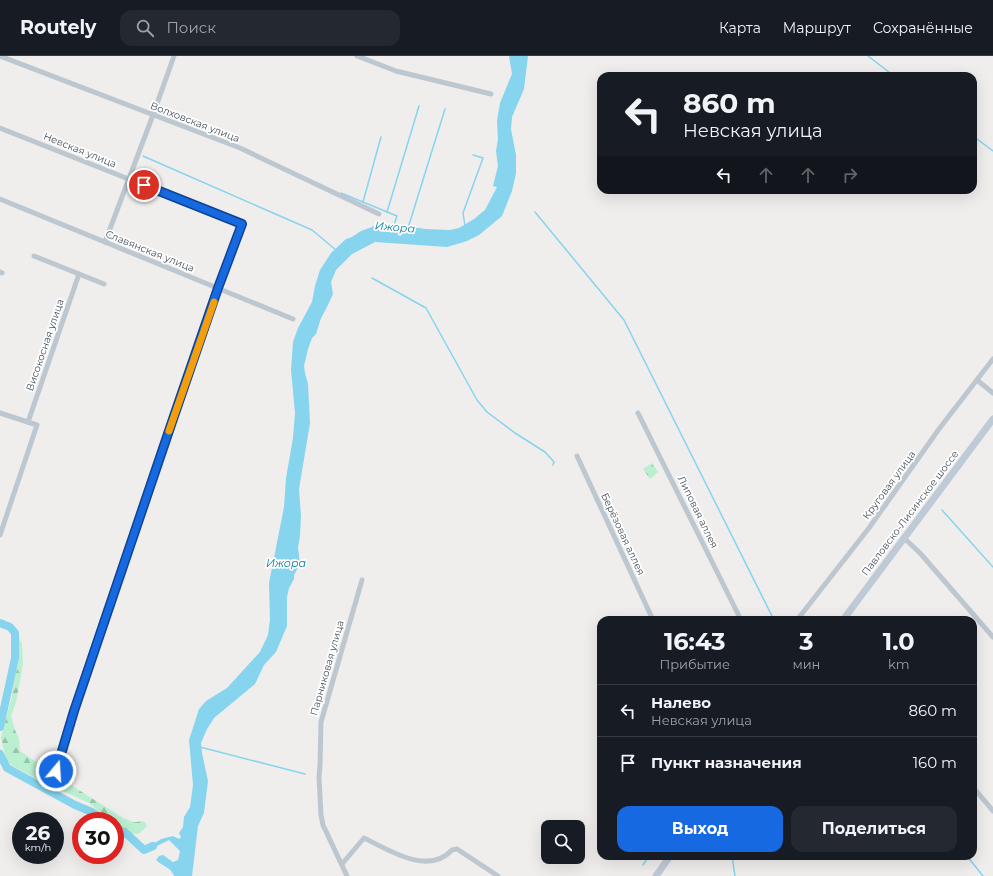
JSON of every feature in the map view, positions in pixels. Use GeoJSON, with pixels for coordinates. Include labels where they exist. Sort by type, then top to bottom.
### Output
{"type":"FeatureCollection","features":[{"type":"Feature","properties":{"kind":"main road","name":"Павловско-Лисинское шоссе"},"geometry":{"type":"LineString","coordinates":[[846,616],[993,419]]}},
{"type":"Feature","properties":{"kind":"main road"},"geometry":{"type":"LineString","coordinates":[[656,876],[667,860]]}},
{"type":"Feature","properties":{"kind":"street","name":"Волховская улица"},"geometry":{"type":"LineString","coordinates":[[0,56],[153,116],[240,148],[378,214]]}},
{"type":"Feature","properties":{"kind":"street"},"geometry":{"type":"LineString","coordinates":[[105,242],[174,56]]}},
{"type":"Feature","properties":{"kind":"street"},"geometry":{"type":"LineString","coordinates":[[357,56],[396,71],[491,94]]}},
{"type":"Feature","properties":{"kind":"street","name":"Невская улица"},"geometry":{"type":"LineString","coordinates":[[0,128],[242,224],[218,288]]}},
{"type":"Feature","properties":{"kind":"street","name":"Славянская улица"},"geometry":{"type":"LineString","coordinates":[[0,198],[293,319]]}},
{"type":"Feature","properties":{"kind":"street"},"geometry":{"type":"LineString","coordinates":[[34,256],[104,284]]}},
{"type":"Feature","properties":{"kind":"street","name":"Високосная улица"},"geometry":{"type":"LineString","coordinates":[[28,422],[79,274]]}},
{"type":"Feature","properties":{"kind":"street"},"geometry":{"type":"LineString","coordinates":[[52,783],[74,711],[218,288]]}},
{"type":"Feature","properties":{"kind":"street","name":"Круговая улица"},"geometry":{"type":"LineString","coordinates":[[800,616],[868,528],[939,429],[993,359]]}},
{"type":"Feature","properties":{"kind":"street"},"geometry":{"type":"LineString","coordinates":[[977,380],[993,393]]}},
{"type":"Feature","properties":{"kind":"street"},"geometry":{"type":"LineString","coordinates":[[0,413],[37,425],[0,535]]}},
{"type":"Feature","properties":{"kind":"street","name":"Липовая аллея"},"geometry":{"type":"LineString","coordinates":[[638,413],[739,616]]}},
{"type":"Feature","properties":{"kind":"street","name":"Берёзовая аллея"},"geometry":{"type":"LineString","coordinates":[[577,456],[651,616]]}},
{"type":"Feature","properties":{"kind":"street"},"geometry":{"type":"LineString","coordinates":[[904,538],[920,553],[975,616]]}},
{"type":"Feature","properties":{"kind":"street","name":"Парниковая улица"},"geometry":{"type":"LineString","coordinates":[[347,876],[323,825],[321,815],[319,778],[321,722],[362,580]]}},
{"type":"Feature","properties":{"kind":"street"},"geometry":{"type":"LineString","coordinates":[[977,619],[993,637]]}},
{"type":"Feature","properties":{"kind":"street"},"geometry":{"type":"LineString","coordinates":[[977,792],[993,811]]}},
{"type":"Feature","properties":{"kind":"street"},"geometry":{"type":"LineString","coordinates":[[342,864],[364,838],[394,857],[420,865],[440,862],[448,856],[452,850],[457,850],[498,876]]}},
{"type":"Feature","properties":{"kind":"green space"},"geometry":{"type":"Polygon","coordinates":[[[652,463],[658,472],[650,479],[643,469],[652,463]]]}},
{"type":"Feature","properties":{"kind":"green space"},"geometry":{"type":"Polygon","coordinates":[[[19,638],[22,643],[23,664],[16,702],[11,716],[19,739],[20,751],[114,812],[100,812],[89,803],[39,780],[13,766],[7,761],[1,737],[12,697],[18,664],[19,638]]]}},
{"type":"Feature","properties":{"kind":"green space"},"geometry":{"type":"Polygon","coordinates":[[[124,818],[133,822],[141,821],[147,826],[137,834],[124,829],[124,818]]]}},
{"type":"Feature","properties":{"kind":"water","name":"Ижора"},"geometry":{"type":"Polygon","coordinates":[[[509,56],[528,56],[524,89],[512,117],[511,129],[516,155],[516,173],[512,191],[502,216],[479,235],[467,241],[447,247],[375,242],[352,254],[336,270],[331,282],[333,294],[321,318],[316,334],[312,338],[304,366],[308,384],[310,423],[299,489],[301,516],[298,548],[300,564],[294,575],[294,579],[289,588],[287,597],[287,626],[276,652],[264,665],[255,684],[214,718],[207,729],[201,743],[208,781],[204,813],[198,826],[192,876],[174,876],[169,869],[156,860],[159,856],[163,855],[173,862],[178,860],[180,851],[169,840],[151,849],[144,850],[161,839],[173,836],[179,839],[181,837],[179,833],[183,827],[184,817],[190,807],[193,785],[189,740],[199,709],[206,701],[227,688],[260,652],[268,635],[270,620],[269,583],[284,507],[286,478],[293,438],[295,413],[291,370],[293,342],[298,328],[312,302],[320,270],[331,253],[346,239],[361,231],[380,224],[387,223],[425,229],[450,230],[459,228],[485,210],[497,187],[493,186],[498,166],[496,151],[498,139],[497,121],[500,103],[512,74],[509,56]]]}},
{"type":"Feature","properties":{"kind":"waterway"},"geometry":{"type":"LineString","coordinates":[[868,56],[889,72]]}},
{"type":"Feature","properties":{"kind":"waterway"},"geometry":{"type":"LineString","coordinates":[[387,212],[419,106]]}},
{"type":"Feature","properties":{"kind":"waterway"},"geometry":{"type":"LineString","coordinates":[[408,228],[445,109]]}},
{"type":"Feature","properties":{"kind":"waterway"},"geometry":{"type":"LineString","coordinates":[[363,202],[381,137]]}},
{"type":"Feature","properties":{"kind":"waterway"},"geometry":{"type":"LineString","coordinates":[[977,139],[993,151]]}},
{"type":"Feature","properties":{"kind":"waterway"},"geometry":{"type":"LineString","coordinates":[[465,226],[463,213],[483,158],[473,155]]}},
{"type":"Feature","properties":{"kind":"waterway"},"geometry":{"type":"LineString","coordinates":[[143,156],[312,230],[336,250]]}},
{"type":"Feature","properties":{"kind":"waterway"},"geometry":{"type":"LineString","coordinates":[[341,193],[397,216],[394,225]]}},
{"type":"Feature","properties":{"kind":"waterway"},"geometry":{"type":"LineString","coordinates":[[535,212],[624,320],[772,616]]}},
{"type":"Feature","properties":{"kind":"waterway"},"geometry":{"type":"LineString","coordinates":[[372,278],[426,308],[477,400],[487,412],[515,433],[545,452],[554,462],[553,465]]}},
{"type":"Feature","properties":{"kind":"waterway"},"geometry":{"type":"LineString","coordinates":[[942,510],[993,567]]}},
{"type":"Feature","properties":{"kind":"waterway"},"geometry":{"type":"LineString","coordinates":[[0,623],[10,627],[15,633],[15,658],[0,727]]}},
{"type":"Feature","properties":{"kind":"waterway"},"geometry":{"type":"LineString","coordinates":[[200,747],[305,774]]}},
{"type":"Feature","properties":{"kind":"waterway"},"geometry":{"type":"LineString","coordinates":[[0,754],[7,768],[75,805],[92,812]]}},
{"type":"Feature","properties":{"kind":"waterway"},"geometry":{"type":"LineString","coordinates":[[124,833],[144,850],[153,846]]}},
{"type":"Feature","properties":{"kind":"waterway"},"geometry":{"type":"LineString","coordinates":[[643,865],[646,860]]}},
{"type":"Feature","properties":{"kind":"waterway"},"geometry":{"type":"LineString","coordinates":[[733,860],[735,876]]}},
{"type":"Feature","properties":{"kind":"waterway"},"geometry":{"type":"LineString","coordinates":[[970,860],[983,876]]}},
{"type":"Feature","properties":{"kind":"slow traffic"},"geometry":{"type":"LineString","coordinates":[[169,431],[214,302]]}},
{"type":"Feature","properties":{"kind":"route"},"geometry":{"type":"LineString","coordinates":[[56,771],[74,711],[173,419],[218,288],[242,224],[144,185]]}}]}
